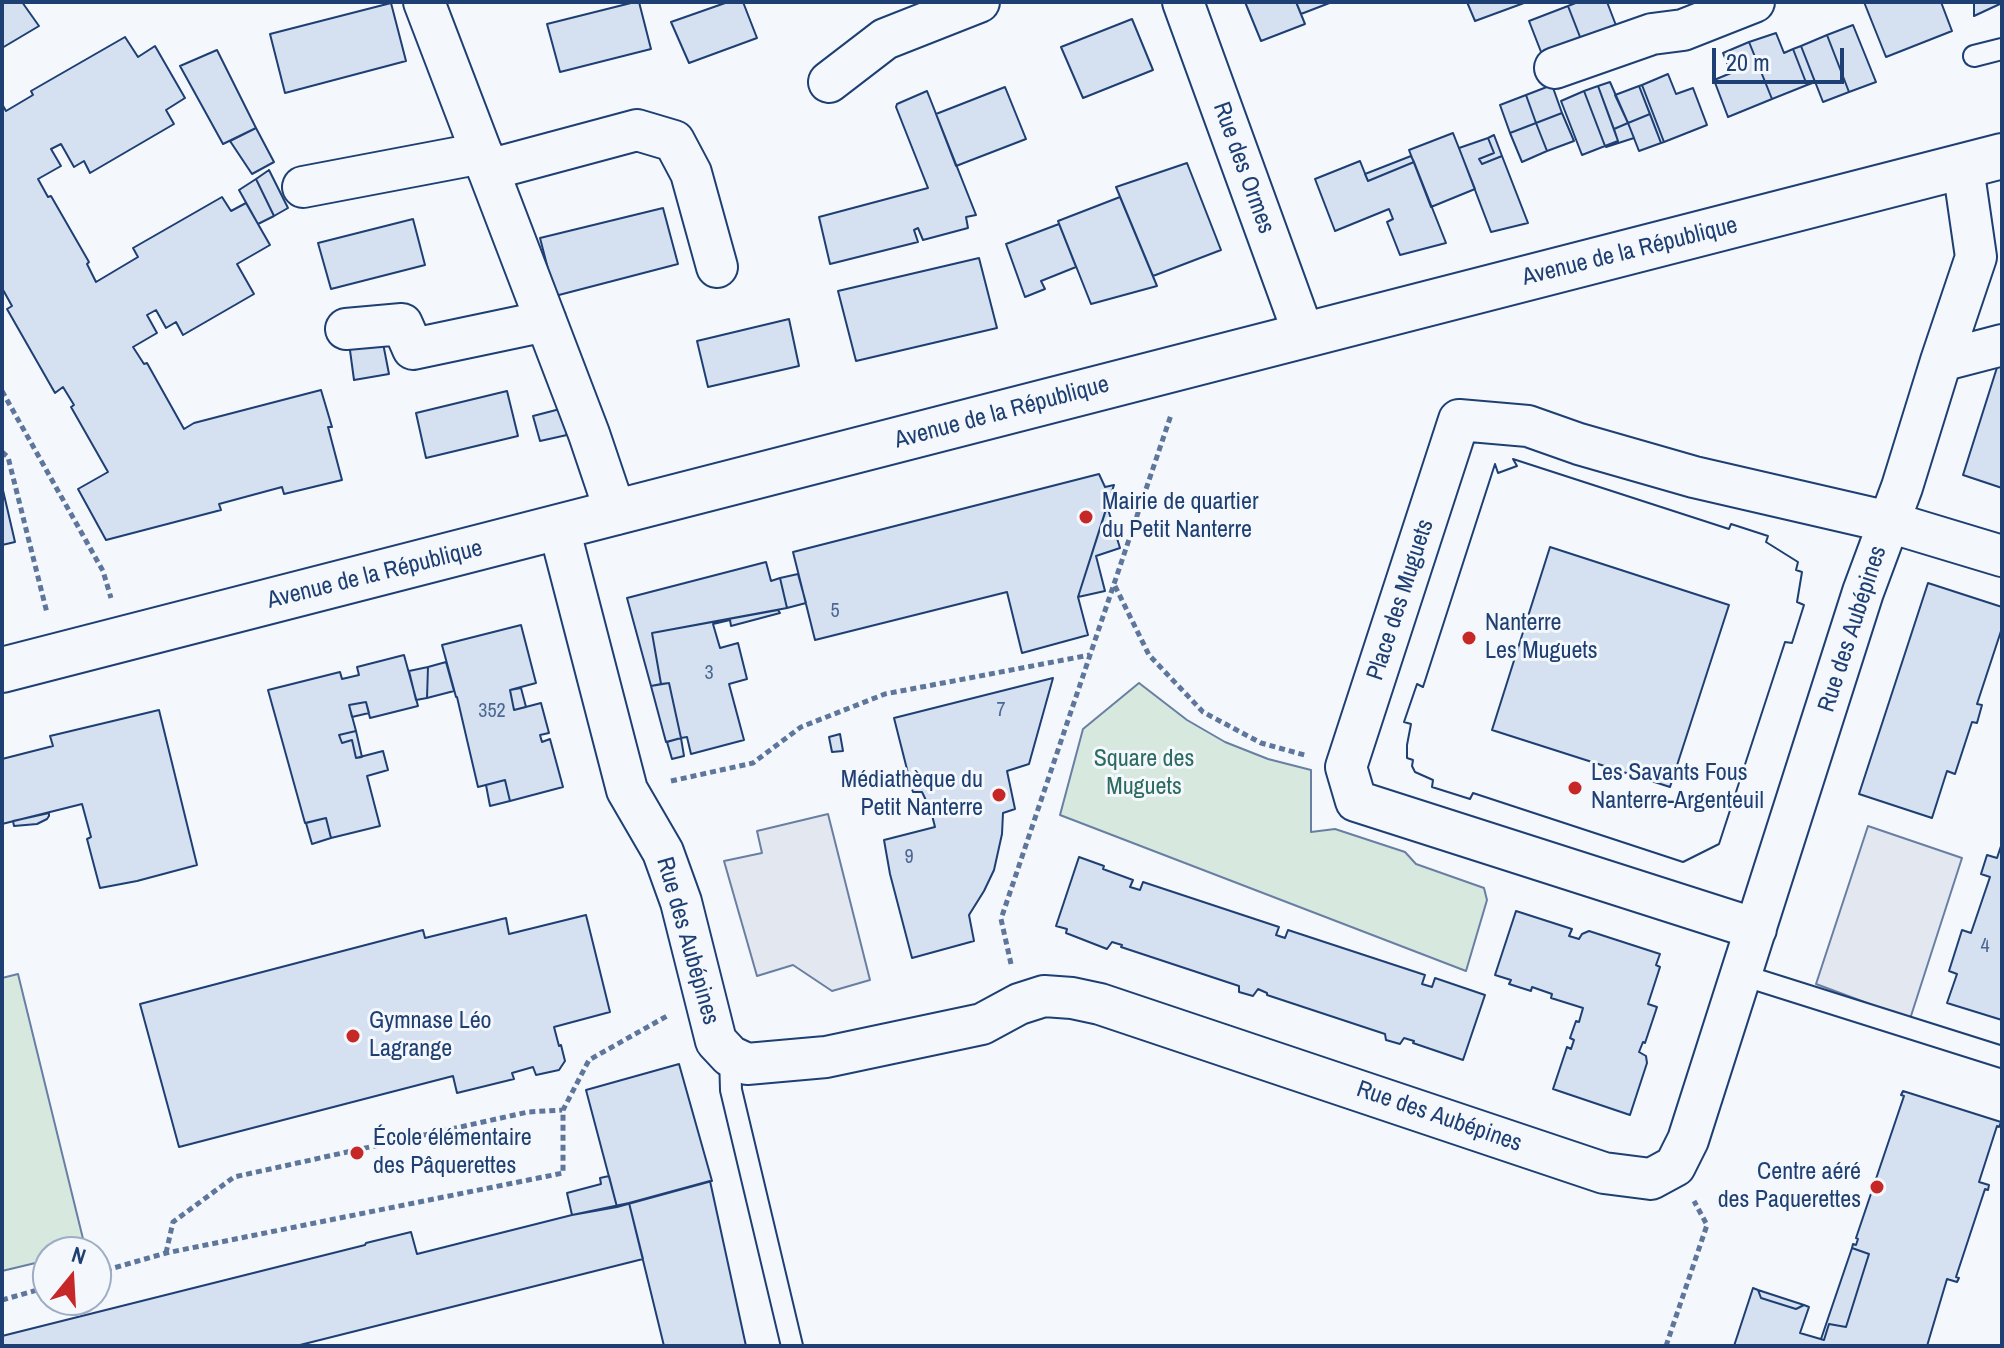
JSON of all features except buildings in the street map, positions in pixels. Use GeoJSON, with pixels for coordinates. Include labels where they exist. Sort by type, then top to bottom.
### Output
{"type":"FeatureCollection","features":[{"type":"Feature","properties":{"kind":"main road","name":"Avenue de la République"},"geometry":{"type":"LineString","coordinates":[[2,670],[1983,162]]}},
{"type":"Feature","properties":{"kind":"street"},"geometry":{"type":"LineString","coordinates":[[424,2],[589,434],[616,514]]}},
{"type":"Feature","properties":{"kind":"street"},"geometry":{"type":"LineString","coordinates":[[829,82],[885,39],[979,2]]}},
{"type":"Feature","properties":{"kind":"street","name":"Rue des Ormes"},"geometry":{"type":"LineString","coordinates":[[1183,2],[1304,335]]}},
{"type":"Feature","properties":{"kind":"street"},"geometry":{"type":"LineString","coordinates":[[1555,68],[1645,18],[1683,30],[1754,2]]}},
{"type":"Feature","properties":{"kind":"street"},"geometry":{"type":"LineString","coordinates":[[303,187],[485,161],[637,130],[674,141],[691,173],[717,267]]}},
{"type":"Feature","properties":{"kind":"street","name":"Rue des Aubépines"},"geometry":{"type":"LineString","coordinates":[[559,528],[627,790],[663,852],[681,902],[716,1041],[730,1056],[747,1064],[826,1057],[982,1024],[1019,1004],[1044,996],[1072,998],[1100,1004],[1604,1173],[1651,1179],[1675,1166],[1688,1140],[1742,975],[1863,592],[1976,257],[1983,162]]}},
{"type":"Feature","properties":{"kind":"street"},"geometry":{"type":"LineString","coordinates":[[346,329],[402,324],[413,349],[546,321]]}},
{"type":"Feature","properties":{"kind":"street"},"geometry":{"type":"LineString","coordinates":[[1941,361],[2002,345]]}},
{"type":"Feature","properties":{"kind":"street","name":"Place des Muguets"},"geometry":{"type":"LineString","coordinates":[[1346,767],[1459,420],[1528,426],[1694,477],[1889,522]]}},
{"type":"Feature","properties":{"kind":"street"},"geometry":{"type":"LineString","coordinates":[[1889,522],[2002,556]]}},
{"type":"Feature","properties":{"kind":"street"},"geometry":{"type":"LineString","coordinates":[[1346,767],[1356,801],[1756,929]]}},
{"type":"Feature","properties":{"kind":"lane"},"geometry":{"type":"LineString","coordinates":[[1974,56],[2002,49]]}},
{"type":"Feature","properties":{"kind":"lane"},"geometry":{"type":"LineString","coordinates":[[1742,975],[2002,1057]]}},
{"type":"Feature","properties":{"kind":"lane"},"geometry":{"type":"LineString","coordinates":[[730,1056],[731,1090],[792,1346]]}},
{"type":"Feature","properties":{"kind":"path"},"geometry":{"type":"LineString","coordinates":[[1019,1004],[1001,919],[1189,364]]}},
{"type":"Feature","properties":{"kind":"path"},"geometry":{"type":"LineString","coordinates":[[2,391],[103,571],[123,640]]}},
{"type":"Feature","properties":{"kind":"path"},"geometry":{"type":"LineString","coordinates":[[2,452],[8,457],[58,657]]}},
{"type":"Feature","properties":{"kind":"path"},"geometry":{"type":"LineString","coordinates":[[1114,585],[1149,655],[1203,712],[1261,743],[1346,767]]}},
{"type":"Feature","properties":{"kind":"path"},"geometry":{"type":"LineString","coordinates":[[627,790],[753,763],[801,727],[885,694],[1090,655]]}},
{"type":"Feature","properties":{"kind":"path"},"geometry":{"type":"LineString","coordinates":[[112,1268],[166,1253],[563,1173],[563,1110],[589,1060],[663,1020]]}},
{"type":"Feature","properties":{"kind":"path"},"geometry":{"type":"LineString","coordinates":[[166,1253],[173,1222],[234,1177],[528,1112],[563,1110]]}},
{"type":"Feature","properties":{"kind":"path"},"geometry":{"type":"LineString","coordinates":[[1666,1346],[1707,1225],[1675,1166]]}},
{"type":"Feature","properties":{"kind":"path"},"geometry":{"type":"LineString","coordinates":[[2,1300],[32,1292]]}},
{"type":"Feature","properties":{"kind":"green space","name":"Square des Muguets"},"geometry":{"type":"Polygon","coordinates":[[[1139,683],[1187,720],[1225,742],[1268,759],[1311,770],[1311,832],[1335,829],[1405,852],[1416,864],[1484,888],[1487,900],[1466,971],[1060,815],[1083,729],[1139,683]]]}},
{"type":"Feature","properties":{"kind":"green space"},"geometry":{"type":"Polygon","coordinates":[[[18,974],[82,1236],[32,1236],[32,1264],[2,1271],[2,978],[18,974]]]}},
{"type":"Feature","properties":{"kind":"shaded area"},"geometry":{"type":"Polygon","coordinates":[[[828,814],[870,980],[832,991],[793,965],[757,976],[724,861],[762,853],[757,831],[828,814]]]}},
{"type":"Feature","properties":{"kind":"shaded area"},"geometry":{"type":"Polygon","coordinates":[[[1868,826],[1962,858],[1910,1019],[1816,984],[1868,826]]]}},
{"type":"Feature","properties":{"kind":"place","name":"Mairie de quartier du Petit Nanterre"},"geometry":{"type":"Point","coordinates":[1086,517]}},
{"type":"Feature","properties":{"kind":"place","name":"Nanterre Les Muguets"},"geometry":{"type":"Point","coordinates":[1469,638]}},
{"type":"Feature","properties":{"kind":"place","name":"Les Savants Fous Nanterre-Argenteuil"},"geometry":{"type":"Point","coordinates":[1575,788]}},
{"type":"Feature","properties":{"kind":"place","name":"Médiathèque du Petit Nanterre"},"geometry":{"type":"Point","coordinates":[999,795]}},
{"type":"Feature","properties":{"kind":"place","name":"Gymnase Léo Lagrange"},"geometry":{"type":"Point","coordinates":[353,1036]}},
{"type":"Feature","properties":{"kind":"place","name":"École élémentaire des Pâquerettes"},"geometry":{"type":"Point","coordinates":[357,1153]}},
{"type":"Feature","properties":{"kind":"place","name":"Centre aéré des Paquerettes"},"geometry":{"type":"Point","coordinates":[1877,1187]}}]}
